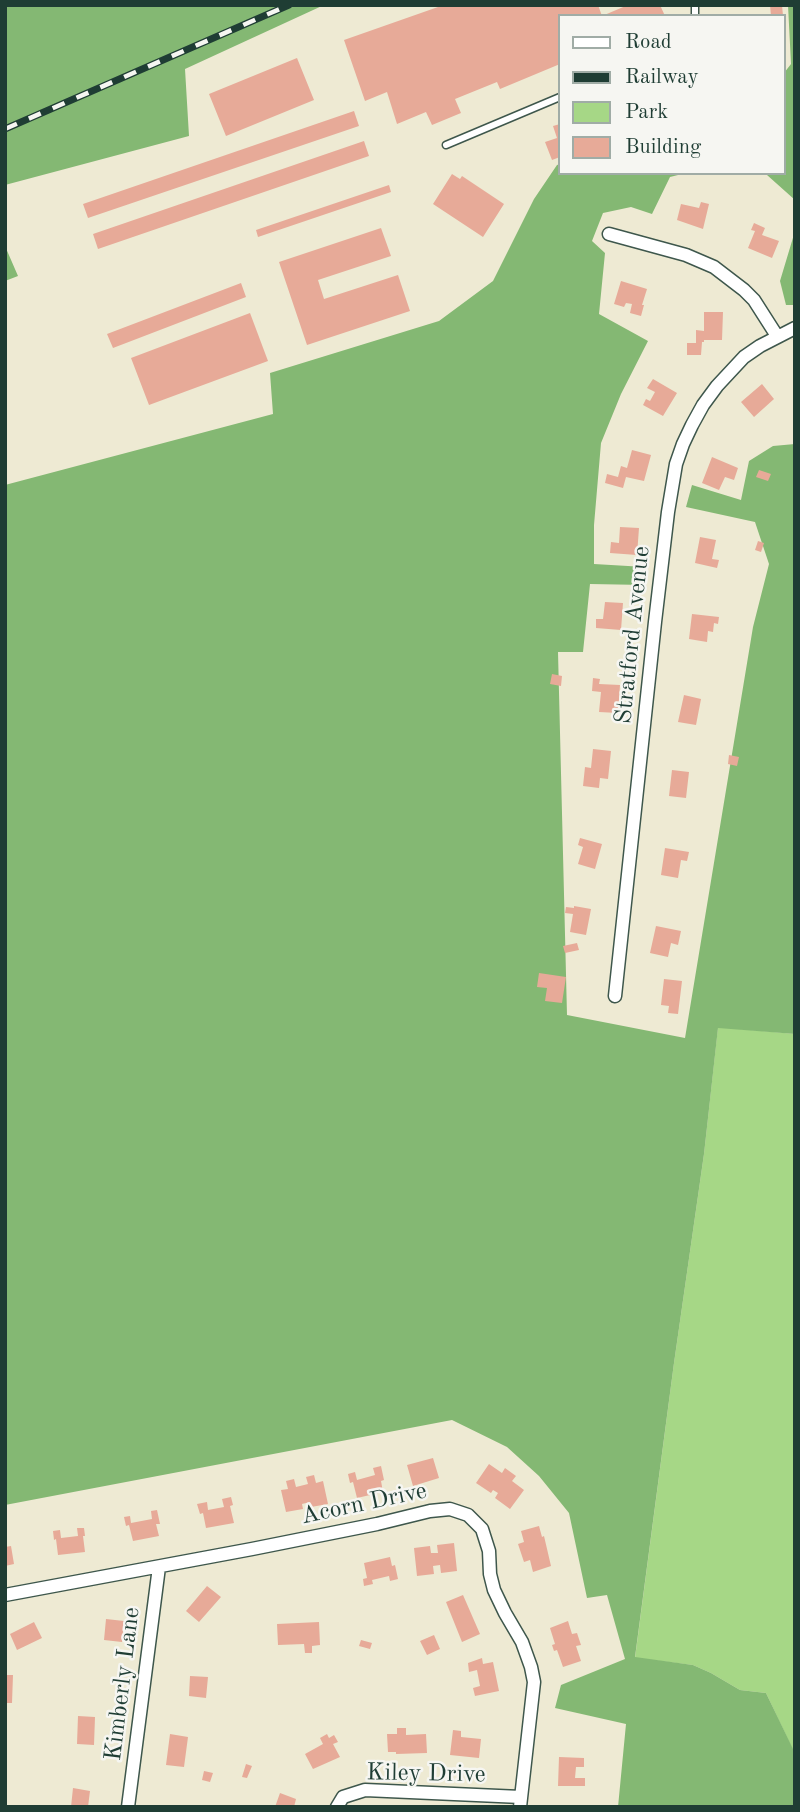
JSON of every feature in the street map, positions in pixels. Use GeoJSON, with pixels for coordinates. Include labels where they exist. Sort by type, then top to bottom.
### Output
{"type":"FeatureCollection","features":[{"type":"Feature","properties":{"kind":"street"},"geometry":{"type":"LineString","coordinates":[[609,234],[686,255],[714,267],[744,289],[777,335]]}},
{"type":"Feature","properties":{"kind":"street","name":"Stratford Avenue"},"geometry":{"type":"LineString","coordinates":[[615,996],[655,622],[676,464],[692,425],[717,386],[744,357],[777,335],[795,328]]}},
{"type":"Feature","properties":{"kind":"street","name":"Acorn Drive"},"geometry":{"type":"LineString","coordinates":[[5,1595],[363,1527],[430,1511],[450,1509],[468,1515],[482,1529],[489,1551],[494,1590],[522,1642],[534,1682],[521,1802]]}},
{"type":"Feature","properties":{"kind":"street","name":"Kimberly Lane"},"geometry":{"type":"LineString","coordinates":[[128,1807],[159,1567]]}},
{"type":"Feature","properties":{"kind":"street","name":"Kiley Drive"},"geometry":{"type":"LineString","coordinates":[[337,1807],[343,1797],[365,1790],[521,1802]]}},
{"type":"Feature","properties":{"kind":"lane"},"geometry":{"type":"LineString","coordinates":[[446,145],[558,98]]}},
{"type":"Feature","properties":{"kind":"green space"},"geometry":{"type":"Polygon","coordinates":[[[5,5],[324,5],[185,69],[189,136],[5,185],[5,5]]]}},
{"type":"Feature","properties":{"kind":"green space"},"geometry":{"type":"Polygon","coordinates":[[[788,5],[795,5],[795,200],[767,175],[786,175],[786,70],[791,64],[788,5]]]}},
{"type":"Feature","properties":{"kind":"green space"},"geometry":{"type":"Polygon","coordinates":[[[557,165],[558,175],[678,175],[670,177],[652,214],[631,207],[603,213],[592,241],[605,253],[599,314],[648,341],[621,394],[601,443],[594,525],[594,564],[645,567],[645,585],[590,584],[583,652],[558,652],[567,1015],[685,1038],[753,627],[769,564],[755,522],[686,507],[692,485],[741,500],[749,461],[773,446],[795,444],[795,1034],[718,1028],[704,1154],[635,1657],[693,1665],[740,1690],[766,1693],[795,1753],[795,1807],[618,1807],[626,1724],[555,1708],[561,1685],[625,1659],[607,1595],[587,1598],[569,1513],[539,1476],[507,1447],[452,1420],[5,1505],[5,485],[273,414],[270,373],[439,321],[493,281],[534,199],[557,165]]]}},
{"type":"Feature","properties":{"kind":"green space"},"geometry":{"type":"Polygon","coordinates":[[[795,231],[795,305],[786,305],[780,281],[795,231]]]}},
{"type":"Feature","properties":{"kind":"green space"},"geometry":{"type":"Polygon","coordinates":[[[5,246],[18,276],[5,281],[5,246]]]}},
{"type":"Feature","properties":{"kind":"green space"},"geometry":{"type":"Polygon","coordinates":[[[718,1027],[795,1034],[795,1754],[766,1693],[740,1690],[693,1665],[635,1658],[704,1154],[718,1027]]]}},
{"type":"Feature","properties":{"kind":"building"},"geometry":{"type":"Polygon","coordinates":[[[598,5],[601,14],[558,14],[558,65],[500,89],[497,82],[455,99],[461,113],[432,125],[426,112],[397,124],[387,92],[365,101],[344,40],[438,7],[598,5]]]}},
{"type":"Feature","properties":{"kind":"building"},"geometry":{"type":"Polygon","coordinates":[[[628,5],[660,5],[664,14],[607,14],[628,5]]]}},
{"type":"Feature","properties":{"kind":"building"},"geometry":{"type":"Polygon","coordinates":[[[770,5],[782,5],[783,14],[771,14],[770,5]]]}},
{"type":"Feature","properties":{"kind":"building"},"geometry":{"type":"Polygon","coordinates":[[[297,58],[314,100],[226,136],[209,94],[297,58]]]}},
{"type":"Feature","properties":{"kind":"building"},"geometry":{"type":"Polygon","coordinates":[[[354,111],[359,126],[88,218],[83,204],[354,111]]]}},
{"type":"Feature","properties":{"kind":"building"},"geometry":{"type":"Polygon","coordinates":[[[558,125],[558,158],[552,160],[545,142],[557,138],[553,126],[558,125]]]}},
{"type":"Feature","properties":{"kind":"building"},"geometry":{"type":"Polygon","coordinates":[[[364,141],[369,156],[98,249],[93,234],[364,141]]]}},
{"type":"Feature","properties":{"kind":"building"},"geometry":{"type":"Polygon","coordinates":[[[452,174],[460,179],[462,176],[504,204],[483,237],[433,204],[452,174]]]}},
{"type":"Feature","properties":{"kind":"building"},"geometry":{"type":"Polygon","coordinates":[[[389,185],[391,192],[258,237],[256,230],[389,185]]]}},
{"type":"Feature","properties":{"kind":"building"},"geometry":{"type":"Polygon","coordinates":[[[701,202],[709,204],[703,229],[677,220],[681,204],[699,208],[701,202]]]}},
{"type":"Feature","properties":{"kind":"building"},"geometry":{"type":"Polygon","coordinates":[[[754,223],[765,228],[762,235],[779,241],[772,258],[748,248],[755,231],[751,230],[754,223]]]}},
{"type":"Feature","properties":{"kind":"building"},"geometry":{"type":"Polygon","coordinates":[[[381,228],[391,256],[318,280],[324,299],[398,275],[410,311],[307,345],[279,262],[381,228]]]}},
{"type":"Feature","properties":{"kind":"building"},"geometry":{"type":"Polygon","coordinates":[[[621,281],[647,289],[641,316],[630,313],[632,304],[626,303],[624,307],[614,304],[621,281]]]}},
{"type":"Feature","properties":{"kind":"building"},"geometry":{"type":"Polygon","coordinates":[[[241,283],[246,297],[113,348],[107,334],[241,283]]]}},
{"type":"Feature","properties":{"kind":"building"},"geometry":{"type":"Polygon","coordinates":[[[704,312],[723,312],[722,340],[704,340],[701,355],[687,355],[687,343],[696,343],[696,330],[704,331],[704,312]]]}},
{"type":"Feature","properties":{"kind":"building"},"geometry":{"type":"Polygon","coordinates":[[[250,313],[268,361],[149,405],[131,358],[250,313]]]}},
{"type":"Feature","properties":{"kind":"building"},"geometry":{"type":"Polygon","coordinates":[[[653,379],[677,393],[663,416],[643,405],[646,399],[650,401],[655,392],[647,388],[653,379]]]}},
{"type":"Feature","properties":{"kind":"building"},"geometry":{"type":"Polygon","coordinates":[[[762,384],[774,399],[754,417],[741,402],[762,384]]]}},
{"type":"Feature","properties":{"kind":"building"},"geometry":{"type":"Polygon","coordinates":[[[632,450],[651,455],[644,481],[626,477],[623,488],[605,483],[607,474],[618,477],[621,466],[627,468],[632,450]]]}},
{"type":"Feature","properties":{"kind":"building"},"geometry":{"type":"Polygon","coordinates":[[[712,457],[738,468],[734,480],[725,477],[719,490],[702,483],[712,457]]]}},
{"type":"Feature","properties":{"kind":"building"},"geometry":{"type":"Polygon","coordinates":[[[759,470],[771,474],[768,481],[756,477],[759,470]]]}},
{"type":"Feature","properties":{"kind":"building"},"geometry":{"type":"Polygon","coordinates":[[[620,527],[639,528],[637,555],[610,553],[611,542],[619,543],[620,527]]]}},
{"type":"Feature","properties":{"kind":"building"},"geometry":{"type":"Polygon","coordinates":[[[700,537],[716,540],[712,559],[719,560],[717,568],[695,563],[700,537]]]}},
{"type":"Feature","properties":{"kind":"building"},"geometry":{"type":"Polygon","coordinates":[[[758,541],[764,543],[761,552],[755,550],[758,541]]]}},
{"type":"Feature","properties":{"kind":"building"},"geometry":{"type":"Polygon","coordinates":[[[605,602],[623,603],[621,630],[596,628],[596,619],[603,619],[605,602]]]}},
{"type":"Feature","properties":{"kind":"building"},"geometry":{"type":"Polygon","coordinates":[[[692,614],[719,617],[718,624],[714,623],[713,632],[708,631],[707,642],[689,639],[692,614]]]}},
{"type":"Feature","properties":{"kind":"building"},"geometry":{"type":"Polygon","coordinates":[[[552,674],[562,676],[561,686],[550,684],[552,674]]]}},
{"type":"Feature","properties":{"kind":"building"},"geometry":{"type":"Polygon","coordinates":[[[593,678],[600,679],[599,684],[620,685],[618,713],[599,712],[601,692],[592,691],[593,678]]]}},
{"type":"Feature","properties":{"kind":"building"},"geometry":{"type":"Polygon","coordinates":[[[684,695],[701,699],[696,725],[678,722],[684,695]]]}},
{"type":"Feature","properties":{"kind":"building"},"geometry":{"type":"Polygon","coordinates":[[[593,749],[611,751],[608,779],[600,778],[599,788],[583,786],[585,767],[591,768],[593,749]]]}},
{"type":"Feature","properties":{"kind":"building"},"geometry":{"type":"Polygon","coordinates":[[[729,755],[739,757],[737,766],[728,764],[729,755]]]}},
{"type":"Feature","properties":{"kind":"building"},"geometry":{"type":"Polygon","coordinates":[[[672,770],[689,772],[686,798],[669,796],[672,770]]]}},
{"type":"Feature","properties":{"kind":"building"},"geometry":{"type":"Polygon","coordinates":[[[580,838],[602,844],[595,869],[578,864],[583,847],[578,845],[580,838]]]}},
{"type":"Feature","properties":{"kind":"building"},"geometry":{"type":"Polygon","coordinates":[[[665,848],[689,852],[687,861],[681,860],[678,878],[661,875],[665,848]]]}},
{"type":"Feature","properties":{"kind":"building"},"geometry":{"type":"Polygon","coordinates":[[[566,907],[591,909],[586,935],[570,932],[573,914],[565,913],[566,907]]]}},
{"type":"Feature","properties":{"kind":"building"},"geometry":{"type":"Polygon","coordinates":[[[656,926],[681,931],[678,945],[671,943],[668,957],[650,953],[656,926]]]}},
{"type":"Feature","properties":{"kind":"building"},"geometry":{"type":"Polygon","coordinates":[[[577,943],[579,950],[565,953],[563,946],[577,943]]]}},
{"type":"Feature","properties":{"kind":"building"},"geometry":{"type":"Polygon","coordinates":[[[539,973],[566,977],[562,1003],[545,1001],[547,988],[537,987],[539,973]]]}},
{"type":"Feature","properties":{"kind":"building"},"geometry":{"type":"Polygon","coordinates":[[[664,979],[682,981],[678,1014],[668,1013],[669,1006],[661,1005],[664,979]]]}},
{"type":"Feature","properties":{"kind":"building"},"geometry":{"type":"Polygon","coordinates":[[[433,1458],[439,1478],[413,1486],[407,1465],[433,1458]]]}},
{"type":"Feature","properties":{"kind":"building"},"geometry":{"type":"Polygon","coordinates":[[[489,1464],[502,1473],[505,1468],[516,1476],[512,1481],[524,1490],[510,1509],[495,1498],[498,1493],[493,1490],[491,1493],[476,1483],[489,1464]]]}},
{"type":"Feature","properties":{"kind":"building"},"geometry":{"type":"Polygon","coordinates":[[[381,1466],[383,1492],[357,1498],[348,1474],[355,1472],[357,1480],[375,1475],[373,1468],[381,1466]]]}},
{"type":"Feature","properties":{"kind":"building"},"geometry":{"type":"Polygon","coordinates":[[[314,1475],[316,1483],[323,1481],[328,1504],[311,1507],[310,1502],[302,1504],[303,1509],[286,1512],[281,1490],[288,1489],[286,1481],[294,1479],[296,1487],[308,1484],[306,1477],[314,1475]]]}},
{"type":"Feature","properties":{"kind":"building"},"geometry":{"type":"Polygon","coordinates":[[[231,1497],[234,1523],[206,1528],[203,1513],[200,1514],[197,1504],[207,1502],[208,1510],[224,1507],[222,1499],[231,1497]]]}},
{"type":"Feature","properties":{"kind":"building"},"geometry":{"type":"Polygon","coordinates":[[[157,1510],[159,1536],[133,1541],[124,1517],[130,1516],[131,1523],[152,1519],[151,1511],[157,1510]]]}},
{"type":"Feature","properties":{"kind":"building"},"geometry":{"type":"Polygon","coordinates":[[[539,1526],[551,1566],[533,1572],[530,1560],[524,1562],[518,1544],[524,1542],[521,1531],[539,1526]]]}},
{"type":"Feature","properties":{"kind":"building"},"geometry":{"type":"Polygon","coordinates":[[[77,1528],[84,1528],[85,1552],[58,1555],[53,1531],[60,1530],[61,1538],[78,1536],[77,1528]]]}},
{"type":"Feature","properties":{"kind":"building"},"geometry":{"type":"Polygon","coordinates":[[[454,1543],[457,1571],[441,1573],[440,1565],[433,1566],[434,1574],[417,1576],[414,1548],[430,1546],[431,1553],[438,1553],[437,1545],[454,1543]]]}},
{"type":"Feature","properties":{"kind":"building"},"geometry":{"type":"Polygon","coordinates":[[[11,1546],[14,1564],[5,1566],[5,1547],[11,1546]]]}},
{"type":"Feature","properties":{"kind":"building"},"geometry":{"type":"Polygon","coordinates":[[[390,1557],[398,1579],[390,1581],[389,1576],[372,1580],[373,1584],[364,1586],[363,1579],[367,1578],[364,1563],[390,1557]]]}},
{"type":"Feature","properties":{"kind":"building"},"geometry":{"type":"Polygon","coordinates":[[[207,1586],[221,1597],[199,1622],[186,1611],[207,1586]]]}},
{"type":"Feature","properties":{"kind":"building"},"geometry":{"type":"Polygon","coordinates":[[[463,1595],[480,1634],[462,1642],[446,1602],[463,1595]]]}},
{"type":"Feature","properties":{"kind":"building"},"geometry":{"type":"Polygon","coordinates":[[[106,1619],[124,1621],[122,1642],[104,1640],[106,1619]]]}},
{"type":"Feature","properties":{"kind":"building"},"geometry":{"type":"Polygon","coordinates":[[[568,1621],[572,1634],[577,1633],[581,1645],[576,1646],[581,1661],[563,1667],[557,1650],[554,1651],[552,1645],[555,1644],[550,1628],[568,1621]]]}},
{"type":"Feature","properties":{"kind":"building"},"geometry":{"type":"Polygon","coordinates":[[[34,1622],[42,1638],[17,1650],[10,1634],[34,1622]]]}},
{"type":"Feature","properties":{"kind":"building"},"geometry":{"type":"Polygon","coordinates":[[[319,1622],[320,1645],[312,1646],[312,1653],[305,1653],[304,1644],[278,1645],[277,1624],[319,1622]]]}},
{"type":"Feature","properties":{"kind":"building"},"geometry":{"type":"Polygon","coordinates":[[[434,1635],[440,1649],[427,1655],[420,1641],[434,1635]]]}},
{"type":"Feature","properties":{"kind":"building"},"geometry":{"type":"Polygon","coordinates":[[[361,1640],[372,1643],[370,1649],[359,1646],[361,1640]]]}},
{"type":"Feature","properties":{"kind":"building"},"geometry":{"type":"Polygon","coordinates":[[[482,1658],[483,1664],[493,1662],[499,1691],[475,1696],[473,1688],[480,1686],[477,1670],[469,1672],[468,1663],[482,1658]]]}},
{"type":"Feature","properties":{"kind":"building"},"geometry":{"type":"Polygon","coordinates":[[[5,1675],[13,1675],[12,1703],[5,1703],[5,1675]]]}},
{"type":"Feature","properties":{"kind":"building"},"geometry":{"type":"Polygon","coordinates":[[[190,1676],[208,1677],[206,1698],[189,1696],[190,1676]]]}},
{"type":"Feature","properties":{"kind":"building"},"geometry":{"type":"Polygon","coordinates":[[[78,1716],[95,1717],[94,1745],[77,1744],[78,1716]]]}},
{"type":"Feature","properties":{"kind":"building"},"geometry":{"type":"Polygon","coordinates":[[[397,1728],[406,1728],[406,1735],[426,1734],[427,1753],[388,1752],[387,1734],[397,1734],[397,1728]]]}},
{"type":"Feature","properties":{"kind":"building"},"geometry":{"type":"Polygon","coordinates":[[[453,1730],[461,1731],[461,1737],[481,1739],[479,1758],[450,1755],[453,1730]]]}},
{"type":"Feature","properties":{"kind":"building"},"geometry":{"type":"Polygon","coordinates":[[[170,1734],[188,1737],[184,1767],[166,1765],[170,1734]]]}},
{"type":"Feature","properties":{"kind":"building"},"geometry":{"type":"Polygon","coordinates":[[[327,1734],[329,1738],[334,1735],[338,1742],[333,1744],[340,1757],[313,1769],[305,1754],[323,1744],[320,1738],[327,1734]]]}},
{"type":"Feature","properties":{"kind":"building"},"geometry":{"type":"Polygon","coordinates":[[[559,1757],[584,1758],[584,1767],[576,1767],[575,1778],[585,1778],[585,1786],[558,1786],[559,1757]]]}},
{"type":"Feature","properties":{"kind":"building"},"geometry":{"type":"Polygon","coordinates":[[[246,1764],[252,1766],[247,1778],[242,1777],[246,1764]]]}},
{"type":"Feature","properties":{"kind":"building"},"geometry":{"type":"Polygon","coordinates":[[[204,1771],[213,1773],[210,1782],[202,1780],[204,1771]]]}},
{"type":"Feature","properties":{"kind":"building"},"geometry":{"type":"Polygon","coordinates":[[[73,1788],[90,1791],[88,1807],[71,1807],[73,1788]]]}},
{"type":"Feature","properties":{"kind":"building"},"geometry":{"type":"Polygon","coordinates":[[[280,1793],[296,1799],[294,1807],[275,1807],[280,1793]]]}},
{"type":"Feature","properties":{"kind":"railway"},"geometry":{"type":"LineString","coordinates":[[5,129],[289,5]]}}]}
